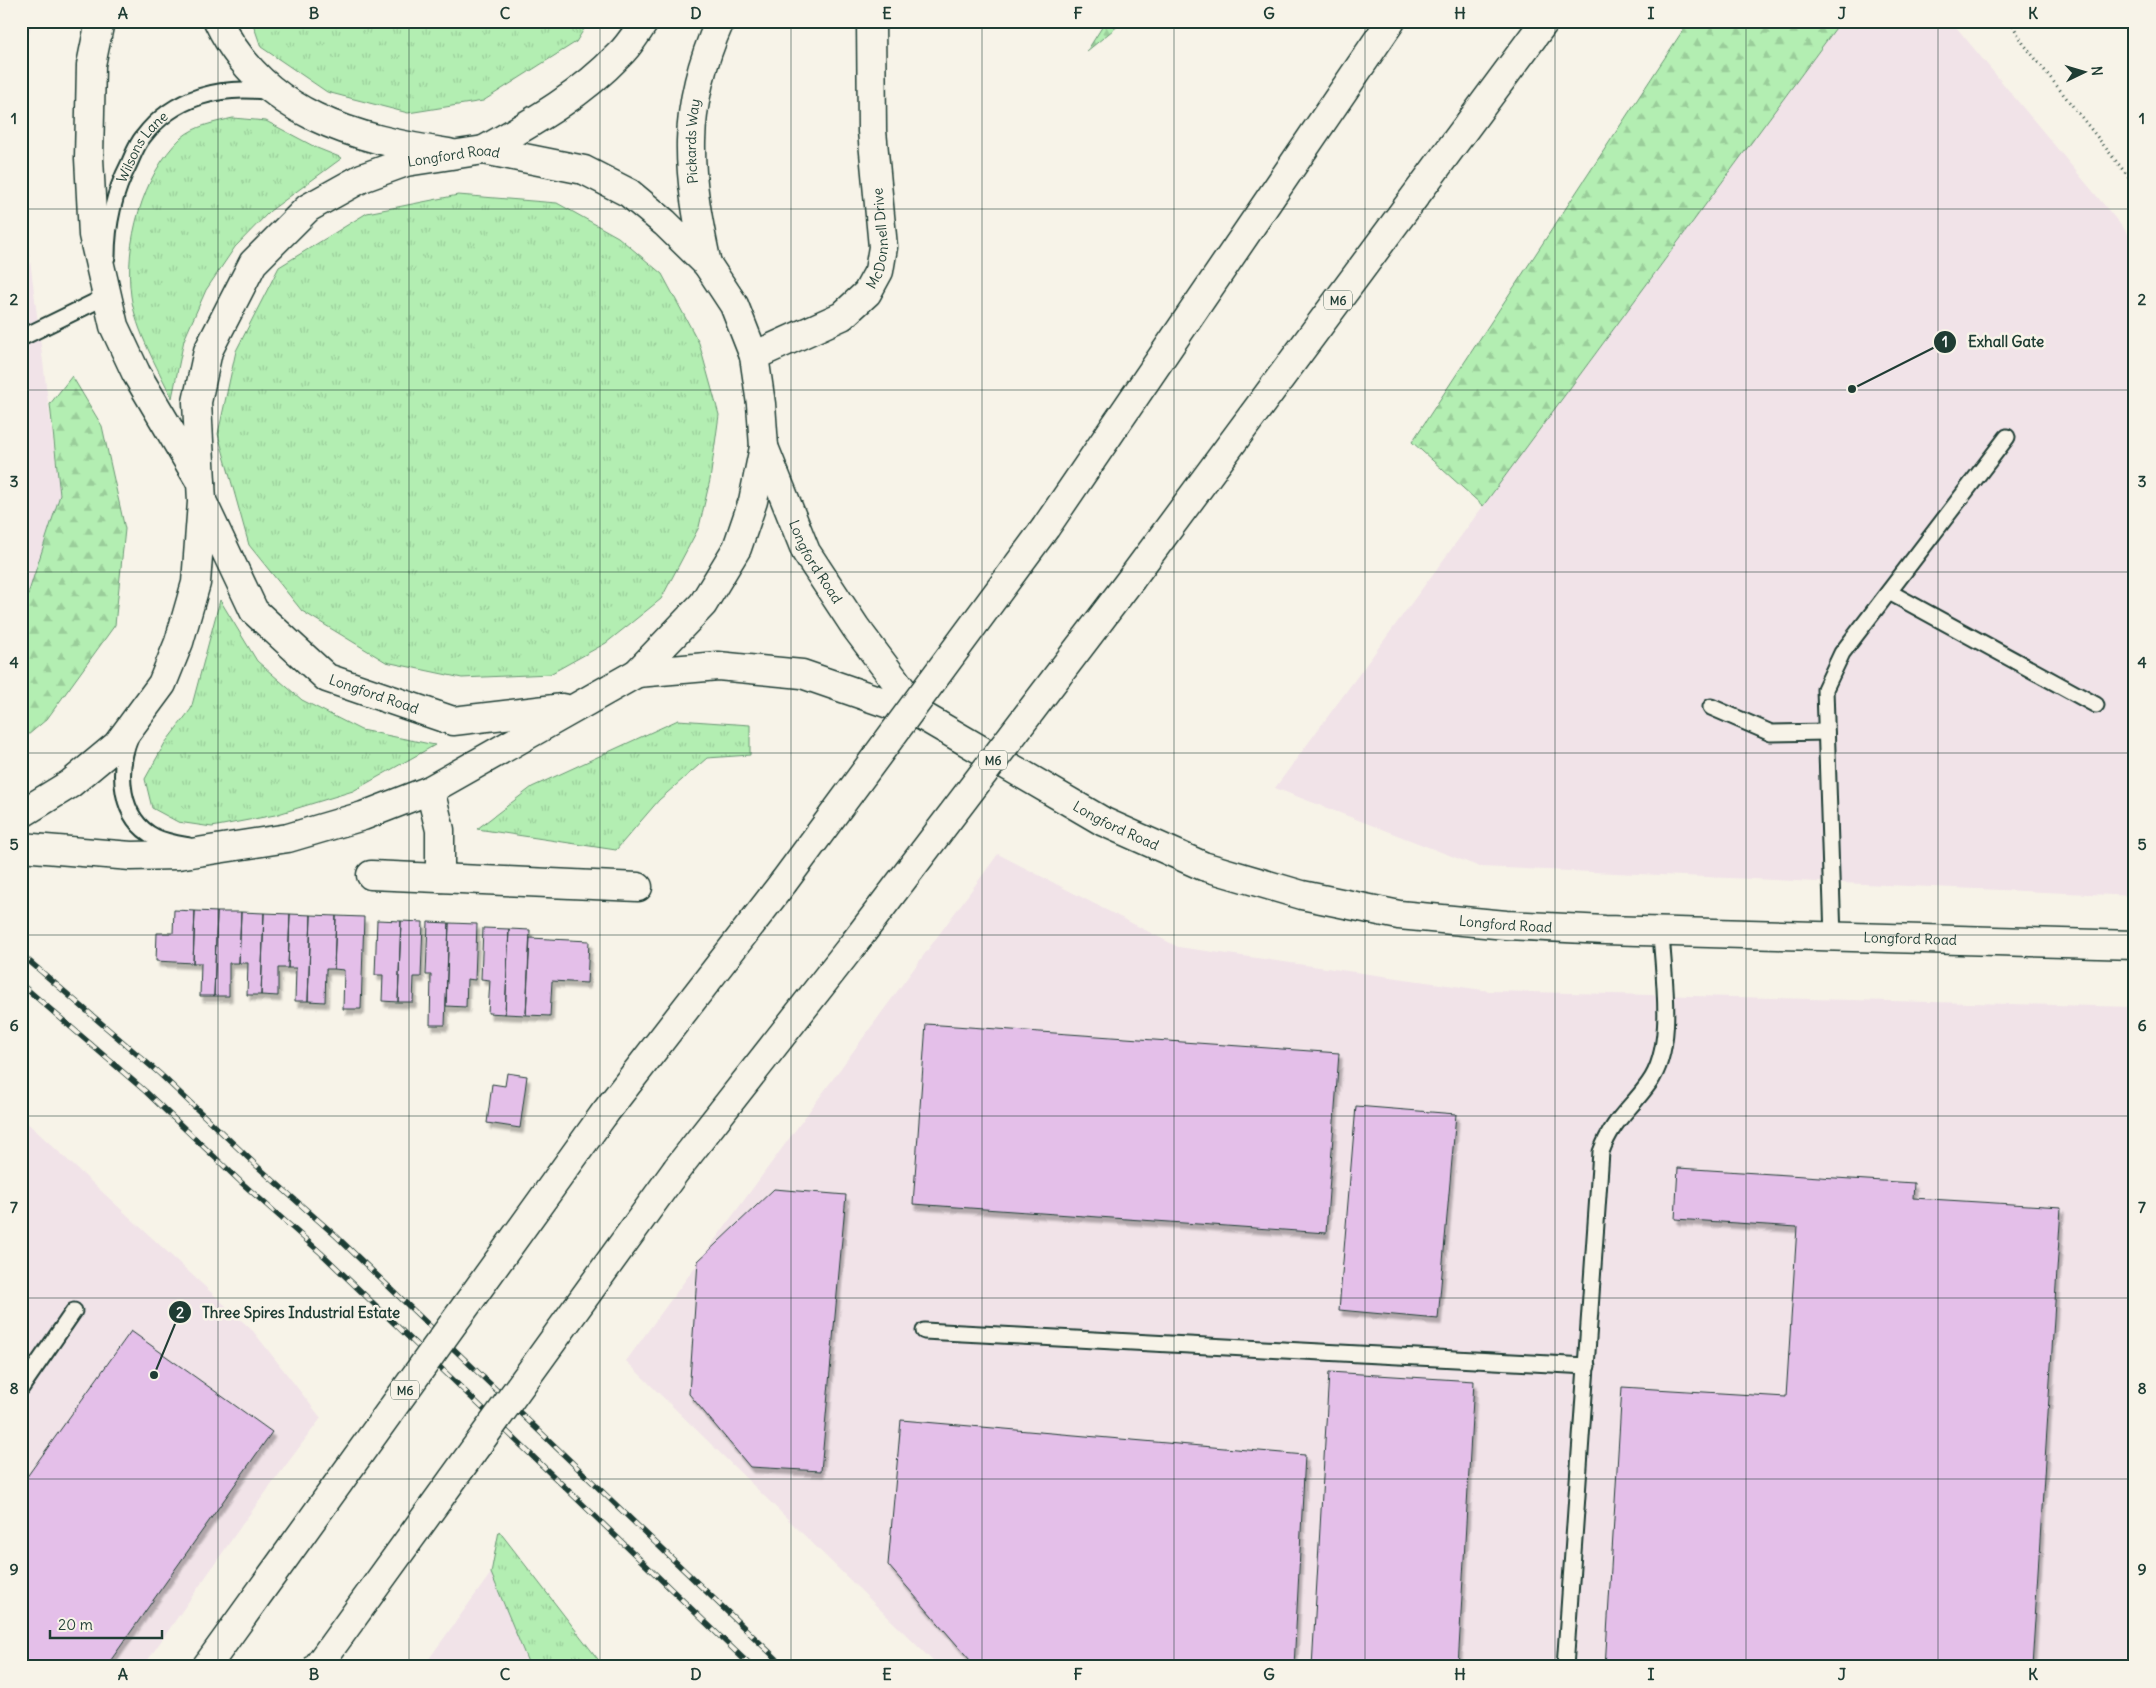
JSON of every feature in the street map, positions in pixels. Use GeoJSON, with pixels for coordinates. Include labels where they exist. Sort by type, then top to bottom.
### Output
{"type":"FeatureCollection","features":[{"type":"Feature","properties":{"kind":"main road","name":"Wilsons Lane"},"geometry":{"type":"LineString","coordinates":[[100,21],[91,65],[89,158],[93,235],[114,326],[136,374],[202,492]]}},
{"type":"Feature","properties":{"kind":"main road","name":"Wilsons Lane"},"geometry":{"type":"LineString","coordinates":[[218,21],[225,35],[249,68],[274,92],[311,115],[351,133],[393,144],[456,154]]}},
{"type":"Feature","properties":{"kind":"main road"},"geometry":{"type":"LineString","coordinates":[[484,150],[552,112],[587,86],[621,54],[645,21]]}},
{"type":"Feature","properties":{"kind":"main road","name":"Pickards Way"},"geometry":{"type":"LineString","coordinates":[[707,264],[692,178],[690,131],[693,102],[700,76],[720,21]]}},
{"type":"Feature","properties":{"kind":"main road","name":"McDonnell Drive"},"geometry":{"type":"LineString","coordinates":[[754,356],[842,316],[867,293],[879,271],[884,247],[872,131],[871,21]]}},
{"type":"Feature","properties":{"kind":"main road","name":"M6"},"geometry":{"type":"LineString","coordinates":[[206,1667],[604,1114],[783,883],[1046,527],[1391,21]]}},
{"type":"Feature","properties":{"kind":"main road","name":"M6"},"geometry":{"type":"LineString","coordinates":[[317,1667],[677,1169],[855,942],[1132,578],[1545,21]]}},
{"type":"Feature","properties":{"kind":"main road","name":"Longford Road"},"geometry":{"type":"LineString","coordinates":[[21,814],[70,784],[94,766],[116,745],[137,720],[162,684],[179,642],[196,583],[202,492],[197,402],[208,351],[253,263],[308,208],[362,178],[406,162],[484,150],[584,170],[629,193],[665,223],[707,264],[734,305],[754,356],[761,404],[764,447],[753,502],[737,548],[703,604],[637,673],[430,790],[363,816],[288,838],[228,849],[178,855],[131,856],[21,847]]}},
{"type":"Feature","properties":{"kind":"main road","name":"Longford Road"},"geometry":{"type":"LineString","coordinates":[[764,447],[806,552],[856,628],[921,715]]}},
{"type":"Feature","properties":{"kind":"main road","name":"Longford Road"},"geometry":{"type":"LineString","coordinates":[[202,492],[254,610],[327,678],[453,721],[576,707]]}},
{"type":"Feature","properties":{"kind":"main road","name":"Longford Road"},"geometry":{"type":"LineString","coordinates":[[637,673],[718,666],[802,674],[921,715],[1104,822],[1203,866],[1302,895],[1399,915],[1506,925],[1661,932],[2135,945]]}},
{"type":"Feature","properties":{"kind":"main road"},"geometry":{"type":"LineString","coordinates":[[430,790],[440,830],[440,878]]}},
{"type":"Feature","properties":{"kind":"main road"},"geometry":{"type":"LineString","coordinates":[[371,875],[638,887]]}},
{"type":"Feature","properties":{"kind":"lane","name":"Wilsons Lane"},"geometry":{"type":"LineString","coordinates":[[107,296],[107,237],[117,187],[142,138],[159,119],[185,101],[206,94],[248,89],[274,92]]}},
{"type":"Feature","properties":{"kind":"lane"},"geometry":{"type":"LineString","coordinates":[[21,338],[107,296]]}},
{"type":"Feature","properties":{"kind":"lane"},"geometry":{"type":"LineString","coordinates":[[1833,938],[1825,688],[1842,653],[2007,438]]}},
{"type":"Feature","properties":{"kind":"lane"},"geometry":{"type":"LineString","coordinates":[[1889,592],[2096,705]]}},
{"type":"Feature","properties":{"kind":"lane"},"geometry":{"type":"LineString","coordinates":[[1711,707],[1770,733],[1826,732]]}},
{"type":"Feature","properties":{"kind":"lane","name":"Longford Road"},"geometry":{"type":"LineString","coordinates":[[137,720],[121,765],[122,785],[128,806],[140,825],[155,837],[176,843],[197,848],[228,849]]}},
{"type":"Feature","properties":{"kind":"lane"},"geometry":{"type":"LineString","coordinates":[[1565,1667],[1601,1152],[1608,1133],[1622,1113],[1649,1083],[1661,1061],[1665,1038],[1661,932]]}},
{"type":"Feature","properties":{"kind":"lane"},"geometry":{"type":"LineString","coordinates":[[21,1388],[74,1311]]}},
{"type":"Feature","properties":{"kind":"lane"},"geometry":{"type":"LineString","coordinates":[[924,1331],[1587,1366]]}},
{"type":"Feature","properties":{"kind":"path"},"geometry":{"type":"LineString","coordinates":[[2010,21],[2023,43],[2135,185]]}},
{"type":"Feature","properties":{"kind":"shaded area"},"geometry":{"type":"Polygon","coordinates":[[[21,21],[32,21],[21,66],[21,21]]]}},
{"type":"Feature","properties":{"kind":"shaded area"},"geometry":{"type":"Polygon","coordinates":[[[1841,21],[1951,21],[2135,242],[2135,896],[1480,867],[1275,788],[1841,21]]]}},
{"type":"Feature","properties":{"kind":"shaded area"},"geometry":{"type":"Polygon","coordinates":[[[21,190],[60,495],[21,616],[21,190]]]}},
{"type":"Feature","properties":{"kind":"shaded area"},"geometry":{"type":"Polygon","coordinates":[[[998,854],[1178,947],[1490,991],[2135,1007],[2135,1667],[939,1667],[626,1361],[998,854]]]}},
{"type":"Feature","properties":{"kind":"shaded area"},"geometry":{"type":"Polygon","coordinates":[[[21,1117],[253,1331],[321,1418],[246,1519],[143,1667],[21,1667],[21,1117]]]}},
{"type":"Feature","properties":{"kind":"shaded area"},"geometry":{"type":"Polygon","coordinates":[[[491,1573],[530,1667],[423,1667],[491,1573]]]}},
{"type":"Feature","properties":{"kind":"green space"},"geometry":{"type":"Polygon","coordinates":[[[252,21],[589,21],[576,42],[483,101],[408,113],[327,92],[261,47],[252,21]]]}},
{"type":"Feature","properties":{"kind":"green space"},"geometry":{"type":"Polygon","coordinates":[[[1106,21],[1124,21],[1087,51],[1106,21]]]}},
{"type":"Feature","properties":{"kind":"green space"},"geometry":{"type":"Polygon","coordinates":[[[1689,21],[1841,21],[1483,506],[1412,442],[1689,21]]]}},
{"type":"Feature","properties":{"kind":"green space"},"geometry":{"type":"Polygon","coordinates":[[[233,118],[266,121],[317,148],[342,158],[270,211],[235,247],[206,290],[184,340],[172,398],[137,322],[131,296],[130,276],[133,233],[146,191],[167,153],[181,138],[192,130],[233,118]]]}},
{"type":"Feature","properties":{"kind":"green space"},"geometry":{"type":"Polygon","coordinates":[[[458,195],[557,203],[618,237],[662,274],[699,343],[719,415],[710,480],[699,527],[661,599],[606,643],[550,674],[462,678],[386,662],[302,611],[249,545],[218,434],[236,351],[279,267],[367,213],[458,195]]]}},
{"type":"Feature","properties":{"kind":"green space"},"geometry":{"type":"Polygon","coordinates":[[[72,376],[102,426],[125,529],[115,625],[47,719],[21,741],[21,616],[60,495],[50,404],[72,376]]]}},
{"type":"Feature","properties":{"kind":"green space"},"geometry":{"type":"Polygon","coordinates":[[[220,600],[257,661],[302,700],[361,730],[435,745],[353,791],[275,815],[212,827],[178,822],[152,808],[145,779],[165,743],[191,709],[220,600]]]}},
{"type":"Feature","properties":{"kind":"green space"},"geometry":{"type":"Polygon","coordinates":[[[678,720],[750,725],[750,755],[707,758],[659,800],[616,850],[477,829],[532,787],[678,720]]]}},
{"type":"Feature","properties":{"kind":"green space"},"geometry":{"type":"Polygon","coordinates":[[[499,1531],[604,1667],[530,1667],[491,1573],[499,1531]]]}},
{"type":"Feature","properties":{"kind":"building"},"geometry":{"type":"Polygon","coordinates":[[[174,910],[195,911],[193,963],[156,961],[157,933],[173,933],[174,910]]]}},
{"type":"Feature","properties":{"kind":"building"},"geometry":{"type":"Polygon","coordinates":[[[195,911],[217,912],[214,996],[200,996],[201,963],[193,963],[195,911]]]}},
{"type":"Feature","properties":{"kind":"building"},"geometry":{"type":"Polygon","coordinates":[[[217,912],[241,912],[239,963],[229,963],[229,996],[214,996],[217,912]]]}},
{"type":"Feature","properties":{"kind":"building"},"geometry":{"type":"Polygon","coordinates":[[[241,912],[264,913],[261,995],[247,995],[248,963],[239,963],[241,912]]]}},
{"type":"Feature","properties":{"kind":"building"},"geometry":{"type":"Polygon","coordinates":[[[264,913],[290,914],[288,968],[278,968],[278,996],[261,995],[264,913]]]}},
{"type":"Feature","properties":{"kind":"building"},"geometry":{"type":"Polygon","coordinates":[[[290,914],[311,915],[308,1001],[295,1001],[296,968],[288,968],[290,914]]]}},
{"type":"Feature","properties":{"kind":"building"},"geometry":{"type":"Polygon","coordinates":[[[311,915],[336,916],[334,969],[326,969],[325,1002],[308,1001],[311,915]]]}},
{"type":"Feature","properties":{"kind":"building"},"geometry":{"type":"Polygon","coordinates":[[[336,916],[364,917],[361,1009],[343,1009],[344,970],[334,969],[336,916]]]}},
{"type":"Feature","properties":{"kind":"building"},"geometry":{"type":"Polygon","coordinates":[[[377,920],[401,921],[398,1002],[382,1001],[383,975],[375,975],[377,920]]]}},
{"type":"Feature","properties":{"kind":"building"},"geometry":{"type":"Polygon","coordinates":[[[401,921],[423,922],[421,977],[414,977],[413,1002],[398,1002],[401,921]]]}},
{"type":"Feature","properties":{"kind":"building"},"geometry":{"type":"Polygon","coordinates":[[[428,922],[449,923],[445,1025],[430,1025],[431,975],[426,975],[428,922]]]}},
{"type":"Feature","properties":{"kind":"building"},"geometry":{"type":"Polygon","coordinates":[[[449,923],[477,924],[475,980],[467,979],[466,1007],[446,1006],[449,923]]]}},
{"type":"Feature","properties":{"kind":"building"},"geometry":{"type":"Polygon","coordinates":[[[483,928],[509,929],[505,1014],[488,1013],[490,980],[481,979],[483,928]]]}},
{"type":"Feature","properties":{"kind":"building"},"geometry":{"type":"Polygon","coordinates":[[[509,929],[530,930],[526,1015],[505,1014],[509,929]]]}},
{"type":"Feature","properties":{"kind":"building"},"geometry":{"type":"Polygon","coordinates":[[[530,938],[589,941],[587,983],[552,981],[550,1016],[526,1015],[530,938]]]}},
{"type":"Feature","properties":{"kind":"building"},"geometry":{"type":"Polygon","coordinates":[[[926,1024],[1339,1053],[1326,1233],[913,1204],[926,1024]]]}},
{"type":"Feature","properties":{"kind":"building"},"geometry":{"type":"Polygon","coordinates":[[[507,1073],[527,1076],[520,1128],[487,1123],[492,1084],[505,1086],[507,1073]]]}},
{"type":"Feature","properties":{"kind":"building"},"geometry":{"type":"Polygon","coordinates":[[[1356,1106],[1456,1114],[1438,1319],[1339,1310],[1356,1106]]]}},
{"type":"Feature","properties":{"kind":"building"},"geometry":{"type":"Polygon","coordinates":[[[1678,1168],[1914,1183],[1913,1198],[2061,1207],[2032,1667],[1605,1667],[1622,1387],[1786,1397],[1797,1227],[1675,1219],[1678,1168]]]}},
{"type":"Feature","properties":{"kind":"building"},"geometry":{"type":"Polygon","coordinates":[[[774,1189],[846,1195],[821,1471],[750,1467],[689,1394],[698,1261],[774,1189]]]}},
{"type":"Feature","properties":{"kind":"building"},"geometry":{"type":"Polygon","coordinates":[[[131,1331],[272,1432],[106,1667],[21,1667],[21,1485],[131,1331]]]}},
{"type":"Feature","properties":{"kind":"building"},"geometry":{"type":"Polygon","coordinates":[[[1329,1372],[1474,1381],[1458,1667],[1312,1667],[1329,1372]]]}},
{"type":"Feature","properties":{"kind":"building"},"geometry":{"type":"Polygon","coordinates":[[[901,1420],[1305,1455],[1294,1667],[976,1667],[888,1565],[901,1420]]]}},
{"type":"Feature","properties":{"kind":"railway"},"geometry":{"type":"LineString","coordinates":[[21,954],[160,1074],[258,1167],[336,1236],[785,1667]]}},
{"type":"Feature","properties":{"kind":"railway"},"geometry":{"type":"LineString","coordinates":[[21,984],[145,1091],[243,1184],[321,1253],[752,1667]]}},
{"type":"Feature","properties":{"kind":"place","name":"Exhall Gate"},"geometry":{"type":"Point","coordinates":[1852,389]}},
{"type":"Feature","properties":{"kind":"place","name":"Three Spires Industrial Estate"},"geometry":{"type":"Point","coordinates":[154,1375]}}]}
